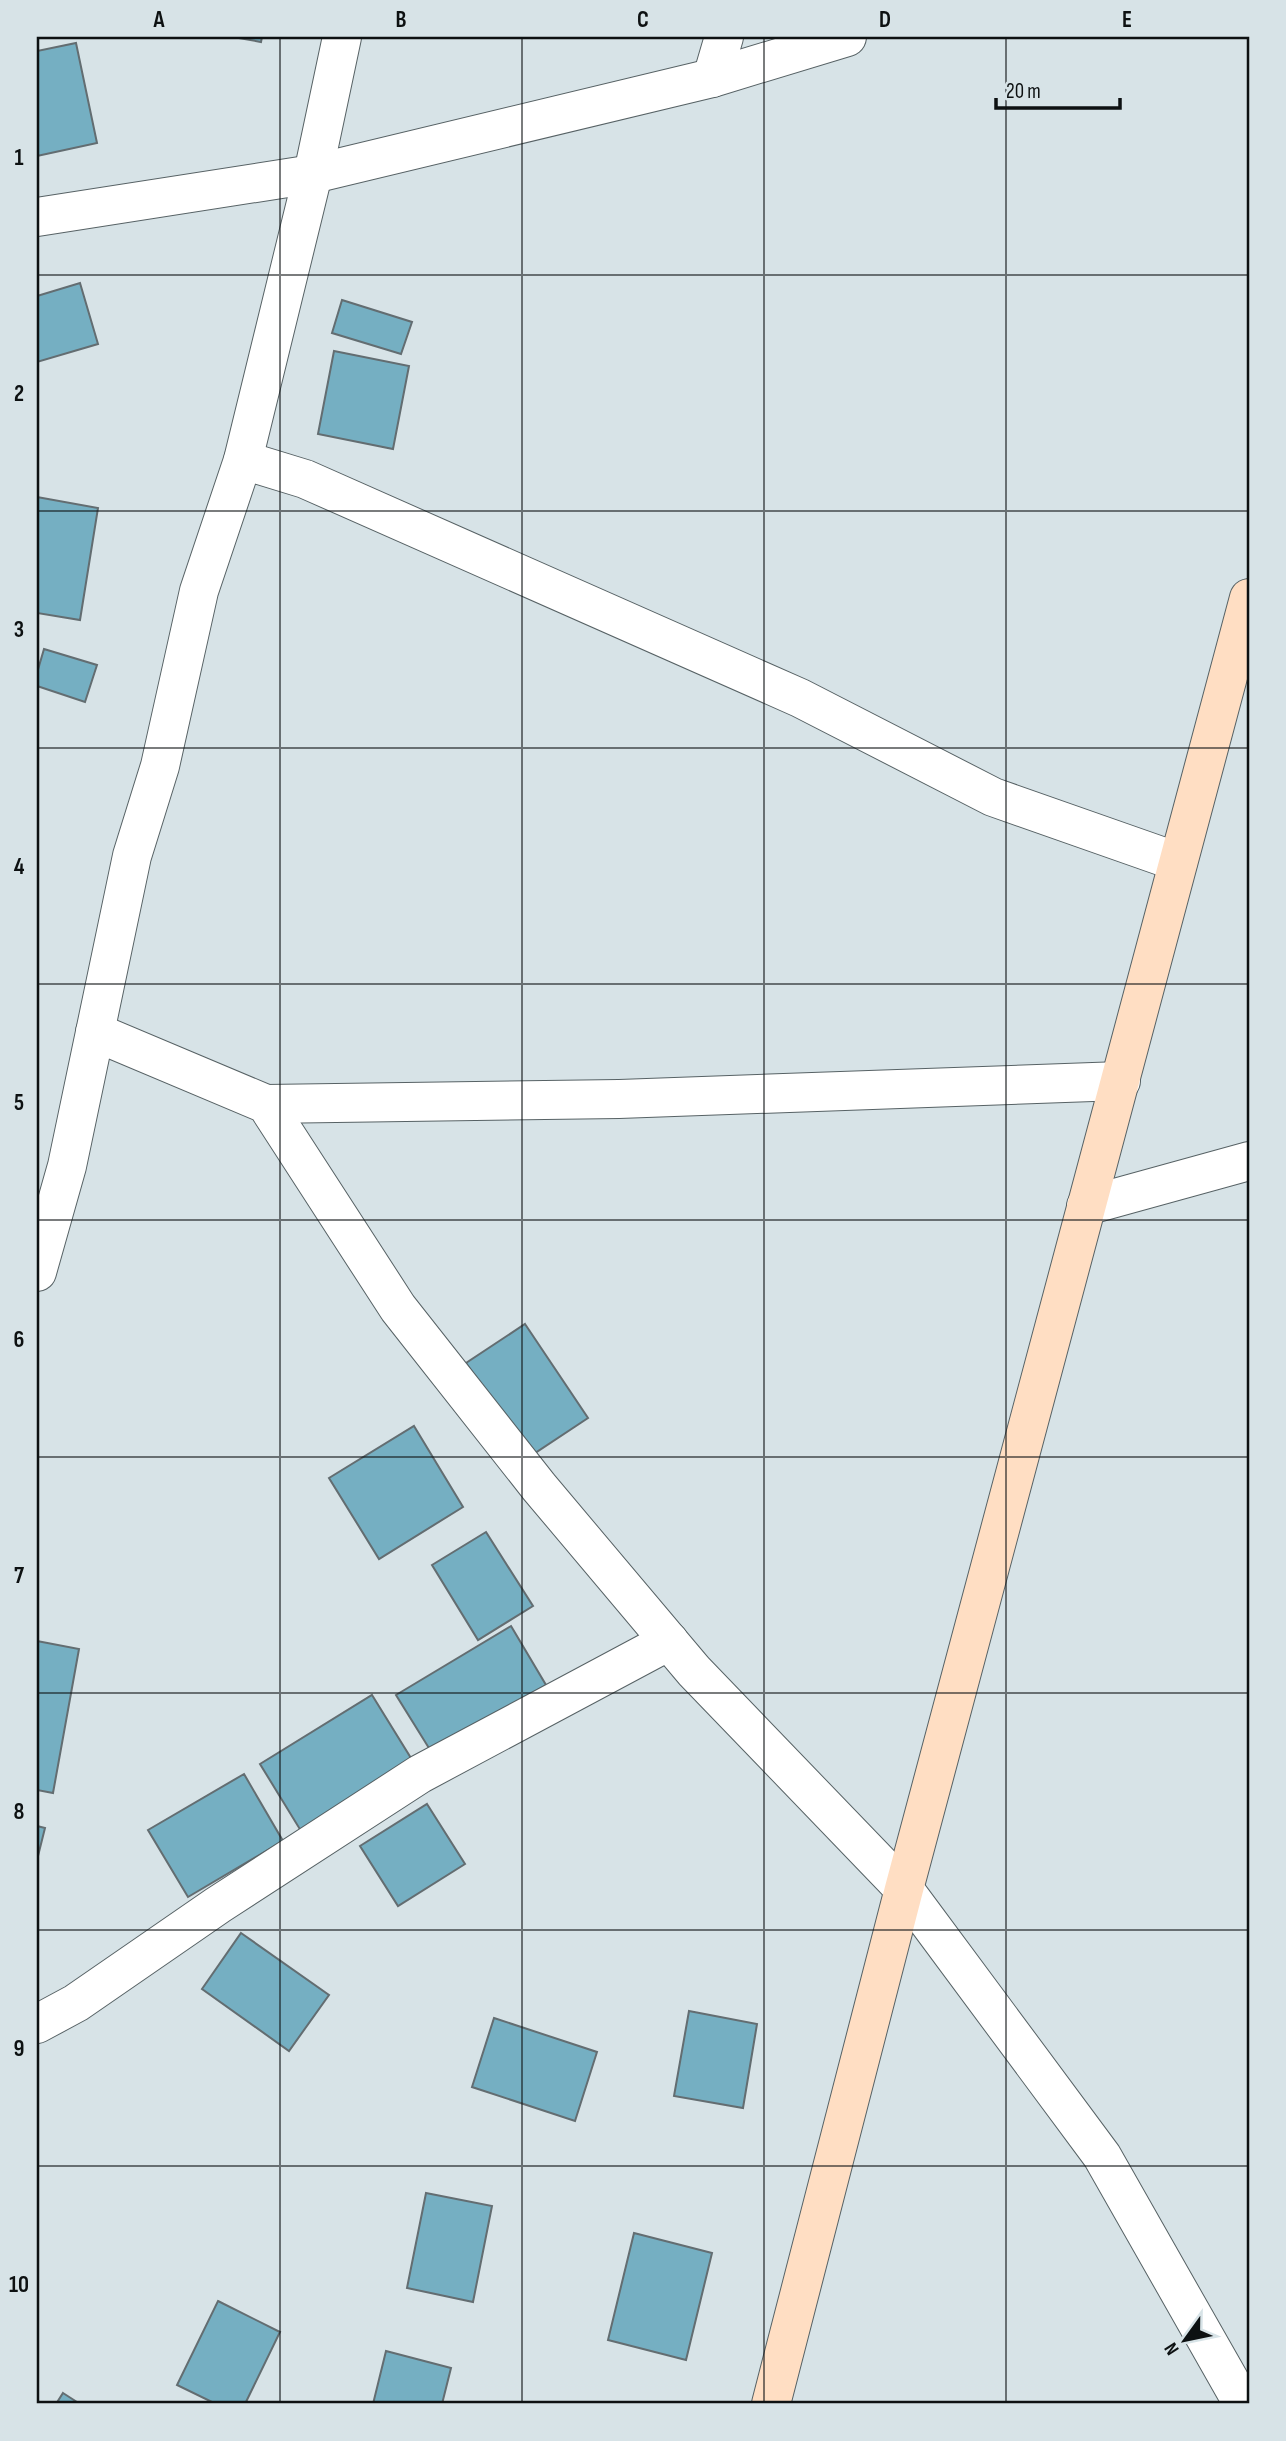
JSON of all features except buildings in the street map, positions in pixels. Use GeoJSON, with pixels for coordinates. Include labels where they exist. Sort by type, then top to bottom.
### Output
{"type":"FeatureCollection","features":[{"type":"Feature","properties":{"kind":"main road"},"geometry":{"type":"LineString","coordinates":[[771,2404],[904,1889],[1249,598]]}},
{"type":"Feature","properties":{"kind":"street"},"geometry":{"type":"LineString","coordinates":[[37,1272],[52,1164],[95,1032],[132,856],[160,766],[199,591],[243,460],[313,174],[342,37]]}},
{"type":"Feature","properties":{"kind":"street"},"geometry":{"type":"LineString","coordinates":[[712,78],[724,37]]}},
{"type":"Feature","properties":{"kind":"street"},"geometry":{"type":"LineString","coordinates":[[37,217],[313,174],[712,78],[847,37]]}},
{"type":"Feature","properties":{"kind":"street"},"geometry":{"type":"LineString","coordinates":[[243,460],[305,479],[800,698],[993,797],[1178,862]]}},
{"type":"Feature","properties":{"kind":"street"},"geometry":{"type":"LineString","coordinates":[[95,1032],[266,1104],[632,1098],[1121,1081]]}},
{"type":"Feature","properties":{"kind":"street"},"geometry":{"type":"LineString","coordinates":[[266,1104],[398,1308],[539,1487],[694,1671],[904,1889],[1102,2156],[1243,2404]]}},
{"type":"Feature","properties":{"kind":"street"},"geometry":{"type":"LineString","coordinates":[[1086,1206],[1249,1161]]}},
{"type":"Feature","properties":{"kind":"street"},"geometry":{"type":"LineString","coordinates":[[37,2024],[76,2003],[218,1905],[419,1774],[669,1641]]}}]}
